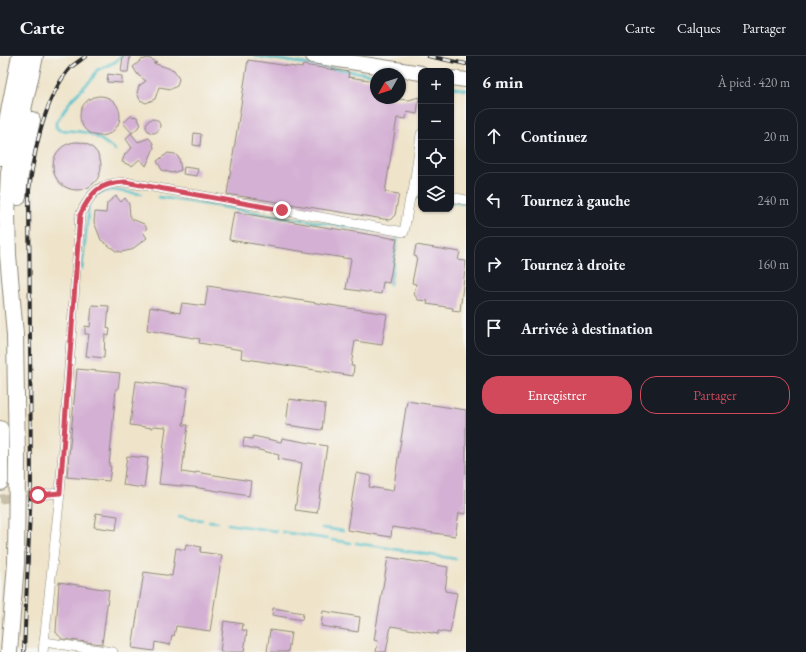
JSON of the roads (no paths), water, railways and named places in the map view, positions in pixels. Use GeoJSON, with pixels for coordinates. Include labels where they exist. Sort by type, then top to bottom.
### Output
{"type":"FeatureCollection","features":[{"type":"Feature","properties":{"kind":"highway"},"geometry":{"type":"LineString","coordinates":[[0,107],[16,56]]}},
{"type":"Feature","properties":{"kind":"highway"},"geometry":{"type":"LineString","coordinates":[[0,157],[16,56]]}},
{"type":"Feature","properties":{"kind":"highway"},"geometry":{"type":"LineString","coordinates":[[15,335],[8,255],[7,215],[9,172],[35,56]]}},
{"type":"Feature","properties":{"kind":"highway"},"geometry":{"type":"LineString","coordinates":[[9,652],[16,563],[17,461],[15,335],[18,256],[16,214],[20,175],[47,56]]}},
{"type":"Feature","properties":{"kind":"highway"},"geometry":{"type":"LineString","coordinates":[[0,429],[0,482]]}},
{"type":"Feature","properties":{"kind":"main road"},"geometry":{"type":"LineString","coordinates":[[313,56],[418,73]]}},
{"type":"Feature","properties":{"kind":"main road"},"geometry":{"type":"LineString","coordinates":[[454,78],[466,80]]}},
{"type":"Feature","properties":{"kind":"street"},"geometry":{"type":"LineString","coordinates":[[43,652],[60,493],[80,215],[88,199],[99,187],[113,183],[125,182],[404,232],[410,198],[417,193],[421,140]]}},
{"type":"Feature","properties":{"kind":"street"},"geometry":{"type":"LineString","coordinates":[[454,198],[466,200]]}},
{"type":"Feature","properties":{"kind":"street"},"geometry":{"type":"LineString","coordinates":[[38,495],[60,493]]}},
{"type":"Feature","properties":{"kind":"street"},"geometry":{"type":"LineString","coordinates":[[44,642],[114,652]]}},
{"type":"Feature","properties":{"kind":"waterway"},"geometry":{"type":"LineString","coordinates":[[115,150],[95,136],[84,132],[59,130],[56,127],[56,122],[72,99],[92,79],[97,70],[115,62],[121,56]]}},
{"type":"Feature","properties":{"kind":"waterway"},"geometry":{"type":"LineString","coordinates":[[255,56],[370,74]]}},
{"type":"Feature","properties":{"kind":"waterway"},"geometry":{"type":"LineString","coordinates":[[454,88],[466,90]]}},
{"type":"Feature","properties":{"kind":"waterway"},"geometry":{"type":"LineString","coordinates":[[98,194],[111,190],[142,194]]}},
{"type":"Feature","properties":{"kind":"waterway"},"geometry":{"type":"LineString","coordinates":[[158,197],[375,231]]}},
{"type":"Feature","properties":{"kind":"waterway"},"geometry":{"type":"LineString","coordinates":[[414,197],[418,198]]}},
{"type":"Feature","properties":{"kind":"waterway"},"geometry":{"type":"LineString","coordinates":[[454,202],[466,204]]}},
{"type":"Feature","properties":{"kind":"waterway"},"geometry":{"type":"LineString","coordinates":[[82,269],[89,206]]}},
{"type":"Feature","properties":{"kind":"waterway"},"geometry":{"type":"LineString","coordinates":[[390,284],[398,235],[395,235]]}},
{"type":"Feature","properties":{"kind":"waterway"},"geometry":{"type":"LineString","coordinates":[[178,516],[202,520]]}},
{"type":"Feature","properties":{"kind":"waterway"},"geometry":{"type":"LineString","coordinates":[[209,521],[218,522]]}},
{"type":"Feature","properties":{"kind":"waterway"},"geometry":{"type":"LineString","coordinates":[[228,524],[276,531]]}},
{"type":"Feature","properties":{"kind":"waterway"},"geometry":{"type":"LineString","coordinates":[[322,528],[343,531]]}},
{"type":"Feature","properties":{"kind":"waterway"},"geometry":{"type":"LineString","coordinates":[[282,532],[328,539]]}},
{"type":"Feature","properties":{"kind":"waterway"},"geometry":{"type":"LineString","coordinates":[[332,540],[351,543]]}},
{"type":"Feature","properties":{"kind":"waterway"},"geometry":{"type":"LineString","coordinates":[[356,543],[456,559]]}},
{"type":"Feature","properties":{"kind":"tunnel"},"geometry":{"type":"LineString","coordinates":[[0,499],[38,495]]}},
{"type":"Feature","properties":{"kind":"railway"},"geometry":{"type":"LineString","coordinates":[[24,652],[31,487],[29,190],[37,142],[47,109],[62,79],[71,67],[86,56]]}},
{"type":"Feature","properties":{"kind":"railway"},"geometry":{"type":"LineString","coordinates":[[428,56],[466,64]]}}]}
